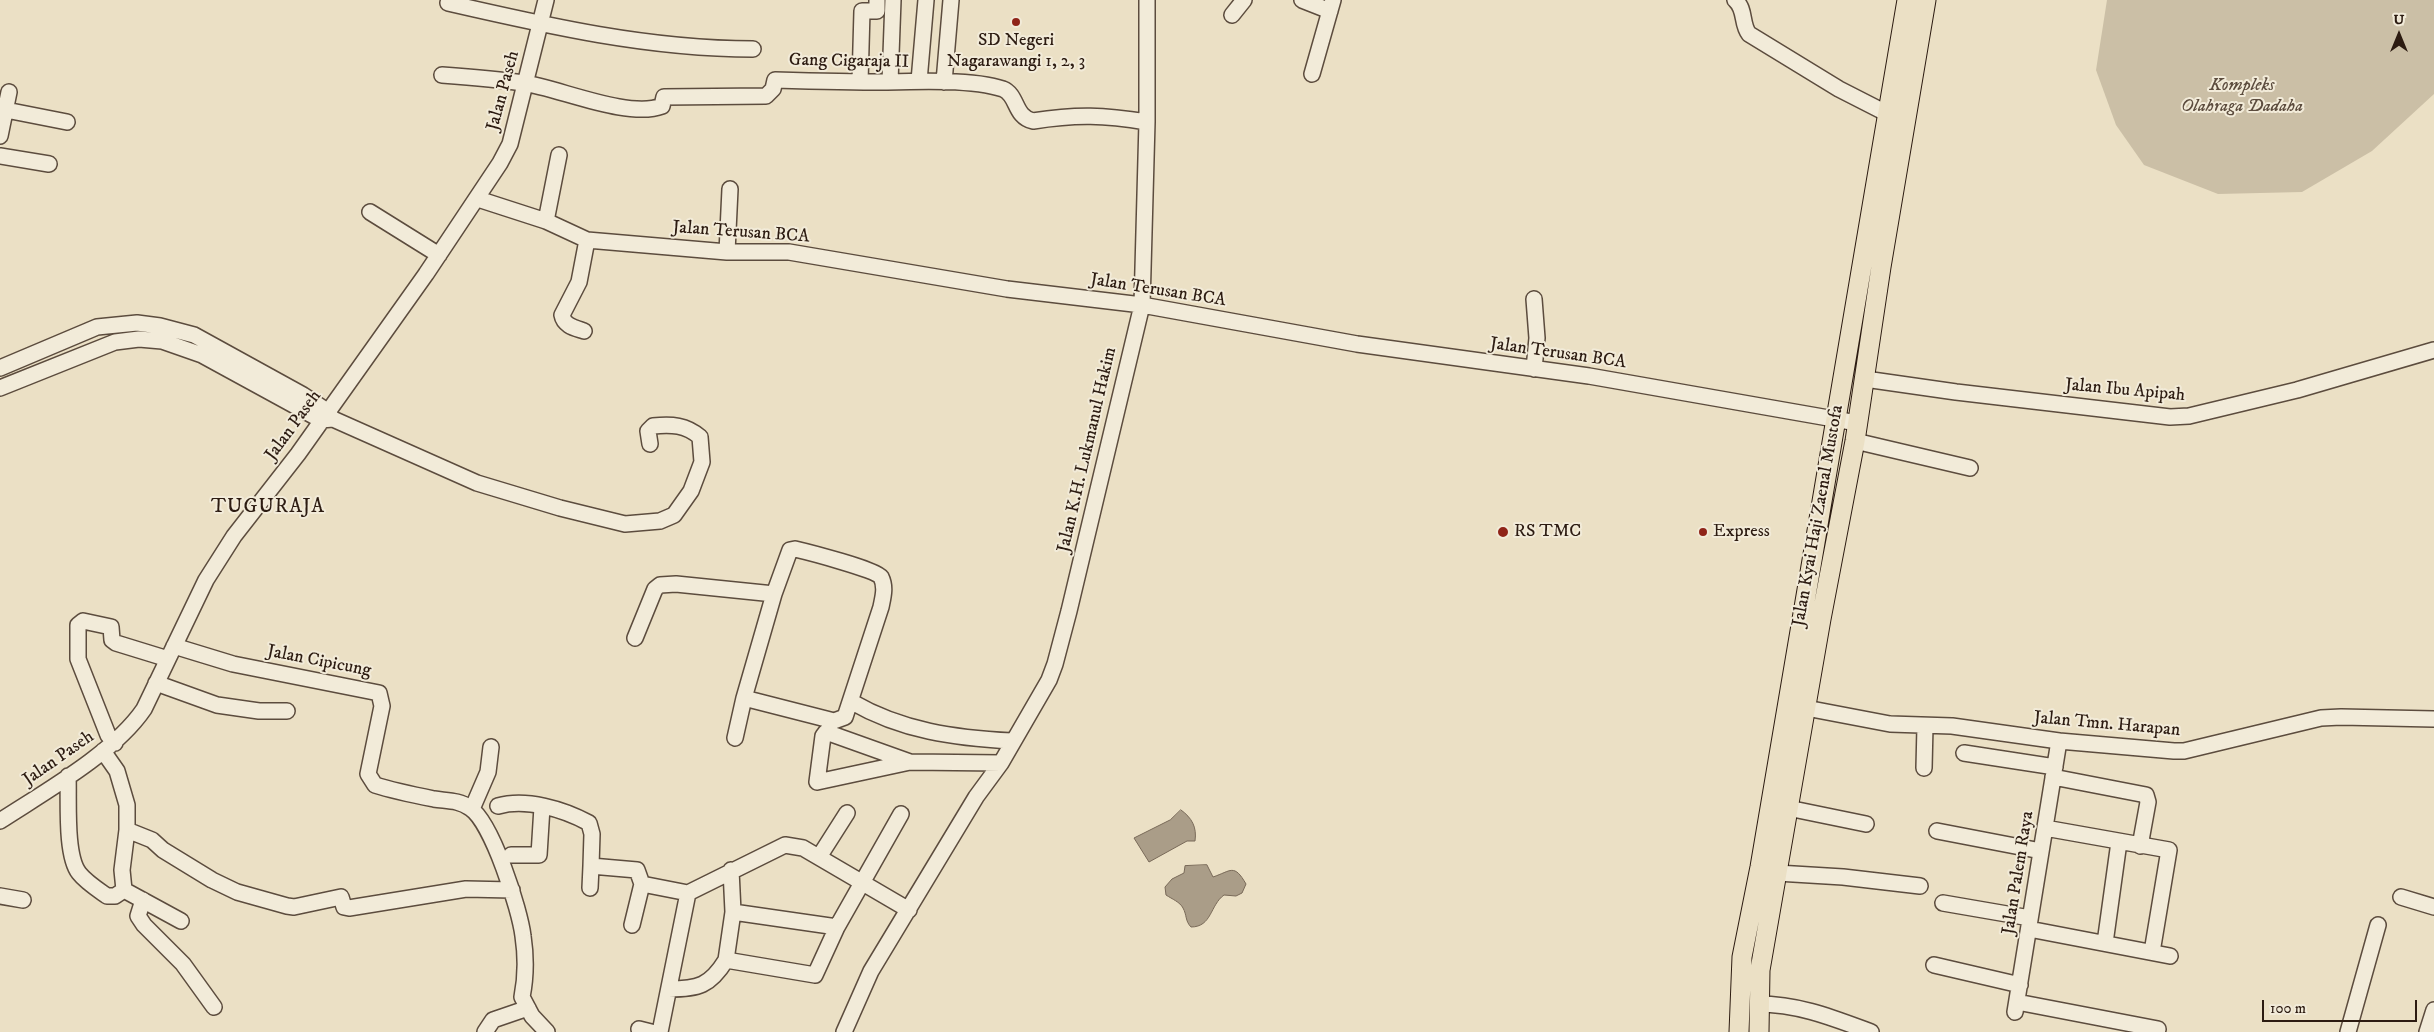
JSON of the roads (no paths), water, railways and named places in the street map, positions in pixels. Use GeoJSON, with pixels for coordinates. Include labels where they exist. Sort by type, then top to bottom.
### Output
{"type":"FeatureCollection","features":[{"type":"Feature","properties":{"kind":"main road","name":"Jalan Kyai Haji Zaenal Mustofa"},"geometry":{"type":"LineString","coordinates":[[1739,1032],[1742,957],[1784,722],[1812,617],[1856,432],[1865,378],[1872,265],[1888,114],[1907,0]]}},
{"type":"Feature","properties":{"kind":"main road","name":"Jalan Kyai Haji Zaenal Mustofa"},"geometry":{"type":"LineString","coordinates":[[1759,1032],[1758,1004],[1765,942],[1806,708],[1812,617],[1836,417],[1872,265],[1914,71],[1926,0]]}},
{"type":"Feature","properties":{"kind":"main road"},"geometry":{"type":"LineString","coordinates":[[1896,65],[1914,71]]}},
{"type":"Feature","properties":{"kind":"main road"},"geometry":{"type":"LineString","coordinates":[[1784,722],[1802,726]]}},
{"type":"Feature","properties":{"kind":"main road"},"geometry":{"type":"LineString","coordinates":[[1747,935],[1765,942]]}},
{"type":"Feature","properties":{"kind":"street","name":"Jalan Paseh"},"geometry":{"type":"LineString","coordinates":[[0,821],[109,747],[133,726],[144,709],[206,580],[229,543],[327,417],[478,199],[500,164],[510,144],[546,0]]}},
{"type":"Feature","properties":{"kind":"street"},"geometry":{"type":"LineString","coordinates":[[860,82],[862,11],[877,11],[877,0]]}},
{"type":"Feature","properties":{"kind":"street"},"geometry":{"type":"LineString","coordinates":[[890,82],[893,0]]}},
{"type":"Feature","properties":{"kind":"street"},"geometry":{"type":"LineString","coordinates":[[920,81],[926,0]]}},
{"type":"Feature","properties":{"kind":"street"},"geometry":{"type":"LineString","coordinates":[[944,82],[951,0]]}},
{"type":"Feature","properties":{"kind":"street","name":"Jalan K.H. Lukmanul Hakim"},"geometry":{"type":"LineString","coordinates":[[844,1032],[871,971],[976,797],[1000,763],[1049,680],[1055,664],[1142,305],[1147,122],[1147,0]]}},
{"type":"Feature","properties":{"kind":"street"},"geometry":{"type":"LineString","coordinates":[[1232,15],[1244,0]]}},
{"type":"Feature","properties":{"kind":"street"},"geometry":{"type":"LineString","coordinates":[[1302,0],[1332,5],[1312,74]]}},
{"type":"Feature","properties":{"kind":"street"},"geometry":{"type":"LineString","coordinates":[[1735,0],[1741,6],[1746,29],[1749,34],[1839,89],[1888,114]]}},
{"type":"Feature","properties":{"kind":"street"},"geometry":{"type":"LineString","coordinates":[[448,3],[540,24],[674,46],[753,49]]}},
{"type":"Feature","properties":{"kind":"street"},"geometry":{"type":"LineString","coordinates":[[442,75],[524,83]]}},
{"type":"Feature","properties":{"kind":"street","name":"Gang Cigaraja II"},"geometry":{"type":"LineString","coordinates":[[524,83],[614,106],[652,110],[662,106],[664,97],[766,96],[773,89],[774,80],[944,82],[1005,90],[1012,98],[1020,114],[1033,121],[1085,115],[1107,115],[1147,122]]}},
{"type":"Feature","properties":{"kind":"street"},"geometry":{"type":"LineString","coordinates":[[0,136],[9,92]]}},
{"type":"Feature","properties":{"kind":"street"},"geometry":{"type":"LineString","coordinates":[[6,110],[67,122]]}},
{"type":"Feature","properties":{"kind":"street"},"geometry":{"type":"LineString","coordinates":[[546,222],[559,155]]}},
{"type":"Feature","properties":{"kind":"street"},"geometry":{"type":"LineString","coordinates":[[0,156],[49,164]]}},
{"type":"Feature","properties":{"kind":"street"},"geometry":{"type":"LineString","coordinates":[[727,252],[730,189]]}},
{"type":"Feature","properties":{"kind":"street","name":"Jalan Terusan BCA"},"geometry":{"type":"LineString","coordinates":[[478,199],[546,222],[587,240],[727,252],[788,252],[1007,289],[1142,305],[1357,344],[1534,369],[1836,417],[1856,432],[1970,468]]}},
{"type":"Feature","properties":{"kind":"street"},"geometry":{"type":"LineString","coordinates":[[370,212],[439,254]]}},
{"type":"Feature","properties":{"kind":"street"},"geometry":{"type":"LineString","coordinates":[[584,331],[564,322],[562,315],[579,282],[587,240]]}},
{"type":"Feature","properties":{"kind":"street"},"geometry":{"type":"LineString","coordinates":[[1534,299],[1538,338],[1534,369]]}},
{"type":"Feature","properties":{"kind":"street"},"geometry":{"type":"LineString","coordinates":[[0,368],[97,327],[137,323],[160,326],[194,335],[327,417]]}},
{"type":"Feature","properties":{"kind":"street"},"geometry":{"type":"LineString","coordinates":[[0,388],[115,342],[139,339],[162,341],[202,355],[327,417],[477,483],[560,508],[625,524],[660,521],[674,515],[691,491],[702,462],[700,437],[690,428],[669,424],[653,426],[648,431],[650,444]]}},
{"type":"Feature","properties":{"kind":"street","name":"Jalan Ibu Apipah"},"geometry":{"type":"LineString","coordinates":[[1865,378],[1956,392],[2150,414],[2189,416],[2297,390],[2434,350]]}},
{"type":"Feature","properties":{"kind":"street"},"geometry":{"type":"LineString","coordinates":[[735,738],[744,698],[787,553],[793,548],[877,572],[881,576],[885,591],[881,607],[852,702],[845,716],[834,722],[744,698]]}},
{"type":"Feature","properties":{"kind":"street"},"geometry":{"type":"LineString","coordinates":[[635,638],[654,592],[660,585],[676,584],[774,594]]}},
{"type":"Feature","properties":{"kind":"street"},"geometry":{"type":"LineString","coordinates":[[124,890],[122,870],[128,830],[128,804],[109,747],[108,735],[78,659],[78,624],[83,621],[111,627],[112,640],[116,643],[171,653]]}},
{"type":"Feature","properties":{"kind":"street","name":"Jalan Cipicung"},"geometry":{"type":"LineString","coordinates":[[171,653],[379,693],[382,706],[368,774],[375,785],[436,799],[454,801],[475,813]]}},
{"type":"Feature","properties":{"kind":"street"},"geometry":{"type":"LineString","coordinates":[[156,683],[217,705],[259,711],[287,711]]}},
{"type":"Feature","properties":{"kind":"street"},"geometry":{"type":"LineString","coordinates":[[852,702],[894,722],[930,733],[964,739],[1012,741]]}},
{"type":"Feature","properties":{"kind":"street","name":"Jalan Tmn. Harapan"},"geometry":{"type":"LineString","coordinates":[[1806,708],[1876,722],[1952,726],[2059,741],[2153,751],[2184,752],[2321,718],[2342,716],[2434,719]]}},
{"type":"Feature","properties":{"kind":"street"},"geometry":{"type":"LineString","coordinates":[[1924,768],[1925,726]]}},
{"type":"Feature","properties":{"kind":"street"},"geometry":{"type":"LineString","coordinates":[[910,762],[826,732],[823,736],[817,782],[872,772],[910,762],[1000,763]]}},
{"type":"Feature","properties":{"kind":"street","name":"Jalan Palem Raya"},"geometry":{"type":"LineString","coordinates":[[2059,741],[2016,1007],[2158,1029]]}},
{"type":"Feature","properties":{"kind":"street"},"geometry":{"type":"LineString","coordinates":[[491,747],[488,772],[475,813],[488,832],[512,890],[523,936],[525,980],[522,997],[528,1008],[547,1032]]}},
{"type":"Feature","properties":{"kind":"street"},"geometry":{"type":"LineString","coordinates":[[872,772],[875,750]]}},
{"type":"Feature","properties":{"kind":"street"},"geometry":{"type":"LineString","coordinates":[[1964,753],[2054,772],[2146,795],[2148,802],[2140,846]]}},
{"type":"Feature","properties":{"kind":"street"},"geometry":{"type":"LineString","coordinates":[[68,776],[70,842],[78,873],[107,896],[115,896],[124,890]]}},
{"type":"Feature","properties":{"kind":"street"},"geometry":{"type":"LineString","coordinates":[[498,806],[520,802],[542,807],[589,823],[592,834],[590,888]]}},
{"type":"Feature","properties":{"kind":"street"},"geometry":{"type":"LineString","coordinates":[[511,854],[539,855],[542,807]]}},
{"type":"Feature","properties":{"kind":"street"},"geometry":{"type":"LineString","coordinates":[[1788,808],[1866,824]]}},
{"type":"Feature","properties":{"kind":"street"},"geometry":{"type":"LineString","coordinates":[[819,857],[847,813]]}},
{"type":"Feature","properties":{"kind":"street"},"geometry":{"type":"LineString","coordinates":[[726,960],[815,975],[837,927],[901,814]]}},
{"type":"Feature","properties":{"kind":"street"},"geometry":{"type":"LineString","coordinates":[[2045,828],[2169,850],[2152,952]]}},
{"type":"Feature","properties":{"kind":"street"},"geometry":{"type":"LineString","coordinates":[[128,830],[152,840],[163,850],[212,880],[237,892],[287,906],[294,907],[342,897],[344,907],[349,908],[466,890],[512,890]]}},
{"type":"Feature","properties":{"kind":"street"},"geometry":{"type":"LineString","coordinates":[[1937,831],[2041,851]]}},
{"type":"Feature","properties":{"kind":"street"},"geometry":{"type":"LineString","coordinates":[[2105,943],[2119,842]]}},
{"type":"Feature","properties":{"kind":"street"},"geometry":{"type":"LineString","coordinates":[[642,884],[688,893],[731,870],[789,844],[803,848],[909,910]]}},
{"type":"Feature","properties":{"kind":"street"},"geometry":{"type":"LineString","coordinates":[[591,866],[637,870],[642,884],[632,924]]}},
{"type":"Feature","properties":{"kind":"street"},"geometry":{"type":"LineString","coordinates":[[669,989],[692,989],[702,986],[719,971],[726,960],[734,912],[731,870]]}},
{"type":"Feature","properties":{"kind":"street"},"geometry":{"type":"LineString","coordinates":[[1777,873],[1844,877],[1920,886]]}},
{"type":"Feature","properties":{"kind":"street"},"geometry":{"type":"LineString","coordinates":[[124,890],[181,922]]}},
{"type":"Feature","properties":{"kind":"street"},"geometry":{"type":"LineString","coordinates":[[660,1032],[688,893]]}},
{"type":"Feature","properties":{"kind":"street"},"geometry":{"type":"LineString","coordinates":[[0,896],[23,900]]}},
{"type":"Feature","properties":{"kind":"street"},"geometry":{"type":"LineString","coordinates":[[2402,897],[2434,907]]}},
{"type":"Feature","properties":{"kind":"street"},"geometry":{"type":"LineString","coordinates":[[142,900],[138,916],[144,925],[183,964],[214,1007]]}},
{"type":"Feature","properties":{"kind":"street"},"geometry":{"type":"LineString","coordinates":[[1944,903],[2105,943],[2170,956]]}},
{"type":"Feature","properties":{"kind":"street"},"geometry":{"type":"LineString","coordinates":[[734,912],[837,927]]}},
{"type":"Feature","properties":{"kind":"street"},"geometry":{"type":"LineString","coordinates":[[2348,1032],[2378,925]]}},
{"type":"Feature","properties":{"kind":"street"},"geometry":{"type":"LineString","coordinates":[[1934,965],[2020,985]]}},
{"type":"Feature","properties":{"kind":"street"},"geometry":{"type":"LineString","coordinates":[[1758,1004],[1785,1005],[1809,1009],[1871,1032]]}},
{"type":"Feature","properties":{"kind":"street"},"geometry":{"type":"LineString","coordinates":[[485,1032],[493,1020],[528,1008]]}},
{"type":"Feature","properties":{"kind":"street"},"geometry":{"type":"LineString","coordinates":[[2428,1032],[2434,1010]]}},
{"type":"Feature","properties":{"kind":"place","name":"SD Negeri Nagarawangi 1, 2, 3"},"geometry":{"type":"Point","coordinates":[1016,22]}},
{"type":"Feature","properties":{"kind":"place","name":"RS TMC"},"geometry":{"type":"Point","coordinates":[1503,532]}},
{"type":"Feature","properties":{"kind":"place","name":"Express"},"geometry":{"type":"Point","coordinates":[1703,532]}},
{"type":"Feature","properties":{"kind":"district","name":"TUGURAJA"},"geometry":{"type":"Point","coordinates":[268,508]}},
{"type":"Feature","properties":{"kind":"park label","name":"Kompleks Olahraga Dadaha"},"geometry":{"type":"Point","coordinates":[2242,96]}}]}
